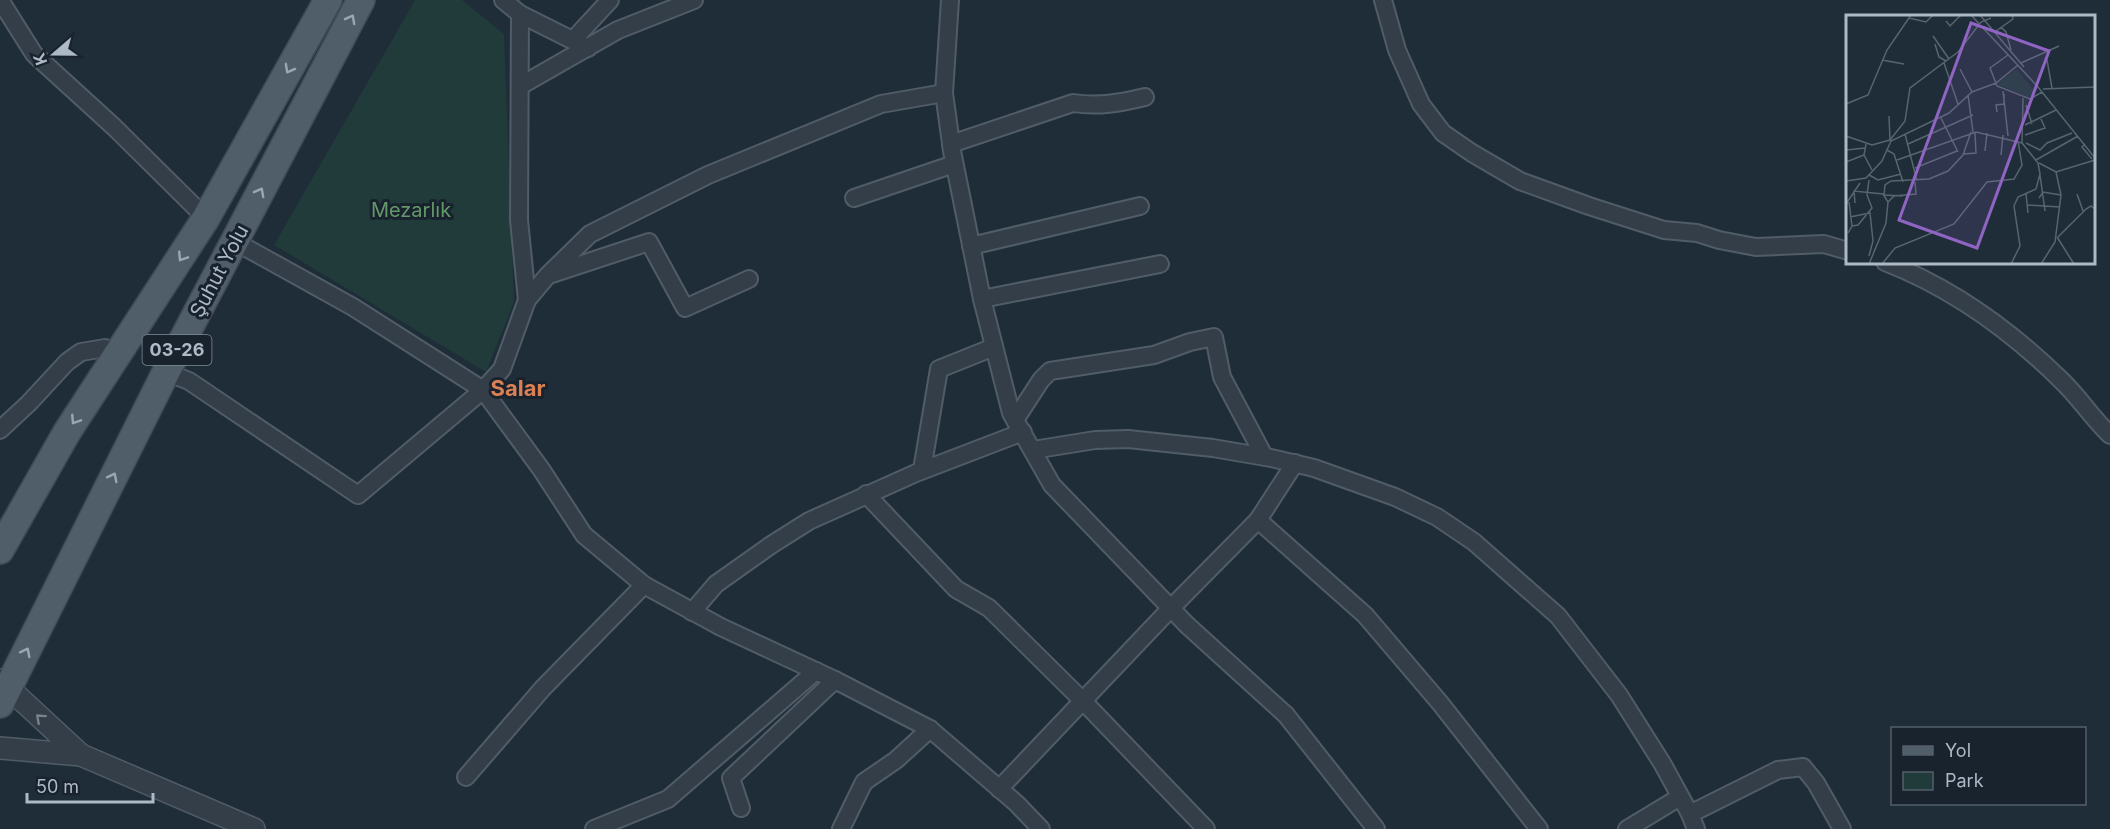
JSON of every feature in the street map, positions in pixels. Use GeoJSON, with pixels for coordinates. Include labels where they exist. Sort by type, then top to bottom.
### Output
{"type":"FeatureCollection","features":[{"type":"Feature","properties":{"kind":"main road"},"geometry":{"type":"LineString","coordinates":[[0,550],[67,432],[206,218],[328,0]]}},
{"type":"Feature","properties":{"kind":"main road","name":"Şuhut Yolu"},"geometry":{"type":"LineString","coordinates":[[3,691],[166,372],[361,0]]}},
{"type":"Feature","properties":{"kind":"street"},"geometry":{"type":"LineString","coordinates":[[0,0],[34,54],[114,127],[206,218]]}},
{"type":"Feature","properties":{"kind":"street"},"geometry":{"type":"LineString","coordinates":[[503,0],[520,14],[581,44]]}},
{"type":"Feature","properties":{"kind":"street"},"geometry":{"type":"LineString","coordinates":[[581,44],[610,0]]}},
{"type":"Feature","properties":{"kind":"street"},"geometry":{"type":"LineString","coordinates":[[520,86],[581,44],[694,0]]}},
{"type":"Feature","properties":{"kind":"street"},"geometry":{"type":"LineString","coordinates":[[950,0],[944,93],[951,144],[982,299],[1011,413],[1052,485],[1171,608],[1286,716],[1371,827]]}},
{"type":"Feature","properties":{"kind":"street"},"geometry":{"type":"LineString","coordinates":[[1383,0],[1397,50],[1421,104],[1443,133],[1520,181],[1664,230],[1697,233],[1756,248],[1824,244],[1846,250]]}},
{"type":"Feature","properties":{"kind":"street"},"geometry":{"type":"LineString","coordinates":[[520,14],[519,220],[527,300]]}},
{"type":"Feature","properties":{"kind":"street"},"geometry":{"type":"LineString","coordinates":[[166,372],[189,381],[358,495],[483,390],[502,369],[527,300],[548,275],[590,234],[708,175],[881,104],[944,93]]}},
{"type":"Feature","properties":{"kind":"street"},"geometry":{"type":"LineString","coordinates":[[951,144],[1073,103],[1091,106],[1115,104],[1145,96]]}},
{"type":"Feature","properties":{"kind":"street"},"geometry":{"type":"LineString","coordinates":[[854,198],[954,164]]}},
{"type":"Feature","properties":{"kind":"street"},"geometry":{"type":"LineString","coordinates":[[971,246],[1140,207]]}},
{"type":"Feature","properties":{"kind":"street"},"geometry":{"type":"LineString","coordinates":[[234,241],[353,307],[483,390],[541,469],[584,535],[644,585],[721,627],[835,680],[930,729],[1016,803],[1041,829]]}},
{"type":"Feature","properties":{"kind":"street"},"geometry":{"type":"LineString","coordinates":[[548,275],[649,242],[685,308],[749,279]]}},
{"type":"Feature","properties":{"kind":"street"},"geometry":{"type":"LineString","coordinates":[[982,299],[1160,264]]}},
{"type":"Feature","properties":{"kind":"street"},"geometry":{"type":"LineString","coordinates":[[1890,264],[1912,273],[1963,301],[2014,337],[2062,381],[2110,435]]}},
{"type":"Feature","properties":{"kind":"street"},"geometry":{"type":"LineString","coordinates":[[692,612],[716,585],[809,521],[1019,426],[1041,380],[1050,371],[1154,355],[1190,342],[1214,337],[1222,377],[1264,456]]}},
{"type":"Feature","properties":{"kind":"street"},"geometry":{"type":"LineString","coordinates":[[922,470],[939,369],[994,347]]}},
{"type":"Feature","properties":{"kind":"street"},"geometry":{"type":"LineString","coordinates":[[0,430],[67,362],[81,352],[105,348],[118,356]]}},
{"type":"Feature","properties":{"kind":"street"},"geometry":{"type":"LineString","coordinates":[[1032,450],[1095,440],[1128,439],[1213,448],[1264,456],[1314,468],[1395,497],[1437,517],[1474,542],[1557,616],[1619,695],[1662,763],[1693,822],[1778,770],[1803,767],[1816,783],[1842,829]]}},
{"type":"Feature","properties":{"kind":"street"},"geometry":{"type":"LineString","coordinates":[[999,789],[1258,520],[1295,463]]}},
{"type":"Feature","properties":{"kind":"street"},"geometry":{"type":"LineString","coordinates":[[866,494],[956,589],[989,608],[1083,701],[1206,829]]}},
{"type":"Feature","properties":{"kind":"street"},"geometry":{"type":"LineString","coordinates":[[1258,520],[1365,615],[1440,703],[1539,829]]}},
{"type":"Feature","properties":{"kind":"street"},"geometry":{"type":"LineString","coordinates":[[466,777],[543,688],[644,585]]}},
{"type":"Feature","properties":{"kind":"street"},"geometry":{"type":"LineString","coordinates":[[594,829],[668,799],[816,671]]}},
{"type":"Feature","properties":{"kind":"street"},"geometry":{"type":"LineString","coordinates":[[741,808],[731,778],[835,680]]}},
{"type":"Feature","properties":{"kind":"street"},"geometry":{"type":"LineString","coordinates":[[3,691],[81,755],[254,829]]}},
{"type":"Feature","properties":{"kind":"street"},"geometry":{"type":"LineString","coordinates":[[841,829],[864,782],[896,760],[930,729]]}},
{"type":"Feature","properties":{"kind":"street"},"geometry":{"type":"LineString","coordinates":[[0,748],[81,755]]}},
{"type":"Feature","properties":{"kind":"street"},"geometry":{"type":"LineString","coordinates":[[1627,829],[1680,797]]}},
{"type":"Feature","properties":{"kind":"green space","name":"Mezarlık"},"geometry":{"type":"Polygon","coordinates":[[[415,0],[462,0],[504,34],[514,302],[486,372],[274,245],[415,0]]]}},
{"type":"Feature","properties":{"kind":"district","name":"Salar"},"geometry":{"type":"Point","coordinates":[518,388]}}]}
